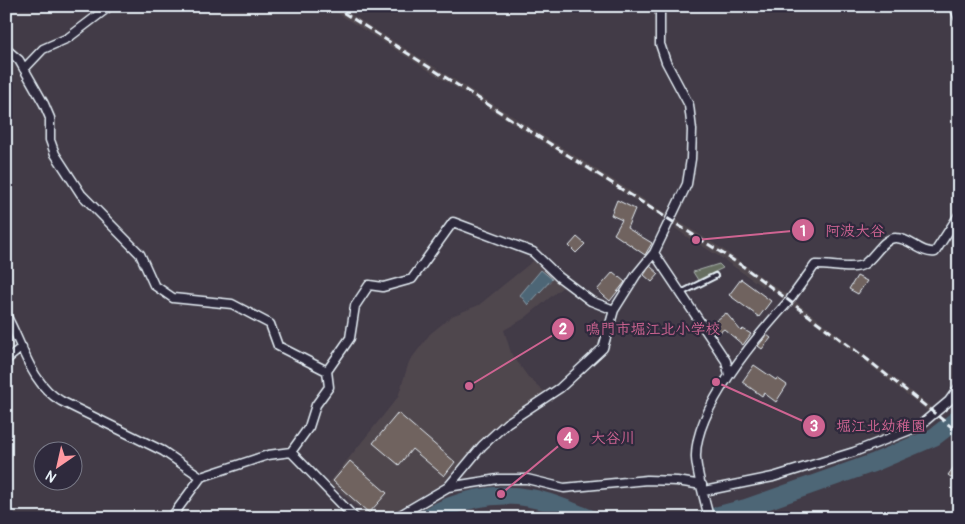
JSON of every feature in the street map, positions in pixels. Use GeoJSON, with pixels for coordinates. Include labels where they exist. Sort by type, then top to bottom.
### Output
{"type":"FeatureCollection","features":[{"type":"Feature","properties":{"kind":"street"},"geometry":{"type":"LineString","coordinates":[[24,68],[43,49],[68,38],[110,6]]}},
{"type":"Feature","properties":{"kind":"street"},"geometry":{"type":"LineString","coordinates":[[395,518],[448,487],[482,446],[507,423],[560,388],[603,348],[614,310],[636,274],[654,253],[687,184],[691,158],[692,130],[689,105],[666,62],[660,44],[660,6]]}},
{"type":"Feature","properties":{"kind":"street"},"geometry":{"type":"LineString","coordinates":[[954,6],[959,19]]}},
{"type":"Feature","properties":{"kind":"street"},"geometry":{"type":"LineString","coordinates":[[6,49],[24,68],[50,118],[50,140],[55,154],[81,194],[140,254],[154,285],[173,298],[232,304],[270,324],[278,346],[327,371]]}},
{"type":"Feature","properties":{"kind":"street"},"geometry":{"type":"LineString","coordinates":[[709,518],[696,458],[700,429],[729,375],[759,334],[790,300],[815,265],[863,266],[891,238],[898,238],[924,250],[936,252],[959,215]]}},
{"type":"Feature","properties":{"kind":"street"},"geometry":{"type":"LineString","coordinates":[[171,518],[201,477],[268,455],[291,452],[309,427],[316,405],[329,387],[327,371],[350,338],[355,306],[369,285],[383,287],[412,279],[453,222],[533,252],[559,277],[591,301],[614,310]]}},
{"type":"Feature","properties":{"kind":"street"},"geometry":{"type":"LineString","coordinates":[[654,253],[726,361],[729,375]]}},
{"type":"Feature","properties":{"kind":"street"},"geometry":{"type":"LineString","coordinates":[[6,315],[30,367],[49,394],[163,452],[201,477]]}},
{"type":"Feature","properties":{"kind":"street"},"geometry":{"type":"LineString","coordinates":[[6,360],[22,347]]}},
{"type":"Feature","properties":{"kind":"street"},"geometry":{"type":"LineString","coordinates":[[448,487],[498,479],[526,479],[564,488],[647,480],[677,481],[703,488],[773,477],[854,452],[918,427],[949,401],[959,387]]}},
{"type":"Feature","properties":{"kind":"street"},"geometry":{"type":"LineString","coordinates":[[291,452],[355,518]]}},
{"type":"Feature","properties":{"kind":"lane"},"geometry":{"type":"LineString","coordinates":[[680,294],[715,276]]}},
{"type":"Feature","properties":{"kind":"shaded area"},"geometry":{"type":"Polygon","coordinates":[[[326,6],[338,6],[724,250],[791,298],[939,413],[935,417],[765,285],[763,287],[720,257],[698,245],[675,228],[676,226],[326,6]]]}},
{"type":"Feature","properties":{"kind":"shaded area"},"geometry":{"type":"Polygon","coordinates":[[[533,261],[565,285],[525,318],[504,330],[511,353],[528,377],[547,394],[493,428],[443,483],[383,518],[371,518],[329,483],[398,397],[409,362],[430,334],[452,316],[479,305],[533,261]]]}},
{"type":"Feature","properties":{"kind":"green space"},"geometry":{"type":"Polygon","coordinates":[[[719,264],[723,268],[698,280],[693,272],[719,264]]]}},
{"type":"Feature","properties":{"kind":"water"},"geometry":{"type":"Polygon","coordinates":[[[541,270],[552,279],[528,305],[520,295],[541,270]]]}},
{"type":"Feature","properties":{"kind":"building"},"geometry":{"type":"Polygon","coordinates":[[[617,200],[635,209],[627,228],[652,243],[645,255],[614,234],[622,220],[611,215],[617,200]]]}},
{"type":"Feature","properties":{"kind":"building"},"geometry":{"type":"Polygon","coordinates":[[[577,237],[585,244],[576,253],[569,246],[577,237]]]}},
{"type":"Feature","properties":{"kind":"building"},"geometry":{"type":"Polygon","coordinates":[[[650,266],[659,274],[652,282],[644,275],[650,266]]]}},
{"type":"Feature","properties":{"kind":"building"},"geometry":{"type":"Polygon","coordinates":[[[613,272],[625,282],[610,301],[597,290],[613,272]]]}},
{"type":"Feature","properties":{"kind":"building"},"geometry":{"type":"Polygon","coordinates":[[[857,276],[867,281],[858,294],[849,289],[857,276]]]}},
{"type":"Feature","properties":{"kind":"building"},"geometry":{"type":"Polygon","coordinates":[[[741,279],[771,301],[759,317],[729,295],[741,279]]]}},
{"type":"Feature","properties":{"kind":"building"},"geometry":{"type":"Polygon","coordinates":[[[726,313],[741,331],[743,329],[751,334],[743,345],[724,329],[716,335],[709,326],[726,313]]]}},
{"type":"Feature","properties":{"kind":"building"},"geometry":{"type":"Polygon","coordinates":[[[767,335],[771,338],[762,349],[758,346],[767,335]]]}},
{"type":"Feature","properties":{"kind":"building"},"geometry":{"type":"Polygon","coordinates":[[[754,365],[787,385],[776,402],[764,393],[762,396],[742,382],[754,365]]]}},
{"type":"Feature","properties":{"kind":"building"},"geometry":{"type":"Polygon","coordinates":[[[398,413],[455,462],[444,476],[412,449],[399,465],[373,443],[398,413]]]}},
{"type":"Feature","properties":{"kind":"building"},"geometry":{"type":"Polygon","coordinates":[[[959,460],[959,483],[948,475],[959,460]]]}},
{"type":"Feature","properties":{"kind":"building"},"geometry":{"type":"Polygon","coordinates":[[[350,461],[387,493],[369,513],[333,481],[350,461]]]}},
{"type":"Feature","properties":{"kind":"waterway"},"geometry":{"type":"LineString","coordinates":[[707,518],[746,508],[873,463],[934,437],[959,418]]}},
{"type":"Feature","properties":{"kind":"waterway"},"geometry":{"type":"LineString","coordinates":[[426,518],[463,502],[503,496],[537,499],[589,518]]}},
{"type":"Feature","properties":{"kind":"railway"},"geometry":{"type":"LineString","coordinates":[[333,6],[744,267],[868,360],[959,433]]}},
{"type":"Feature","properties":{"kind":"place","name":"阿波大谷"},"geometry":{"type":"Point","coordinates":[696,240]}},
{"type":"Feature","properties":{"kind":"place","name":"堀江北幼稚園"},"geometry":{"type":"Point","coordinates":[716,382]}},
{"type":"Feature","properties":{"kind":"place","name":"鳴門市堀江北小学校"},"geometry":{"type":"Point","coordinates":[469,386]}},
{"type":"Feature","properties":{"kind":"place","name":"大谷川"},"geometry":{"type":"Point","coordinates":[501,494]}}]}
